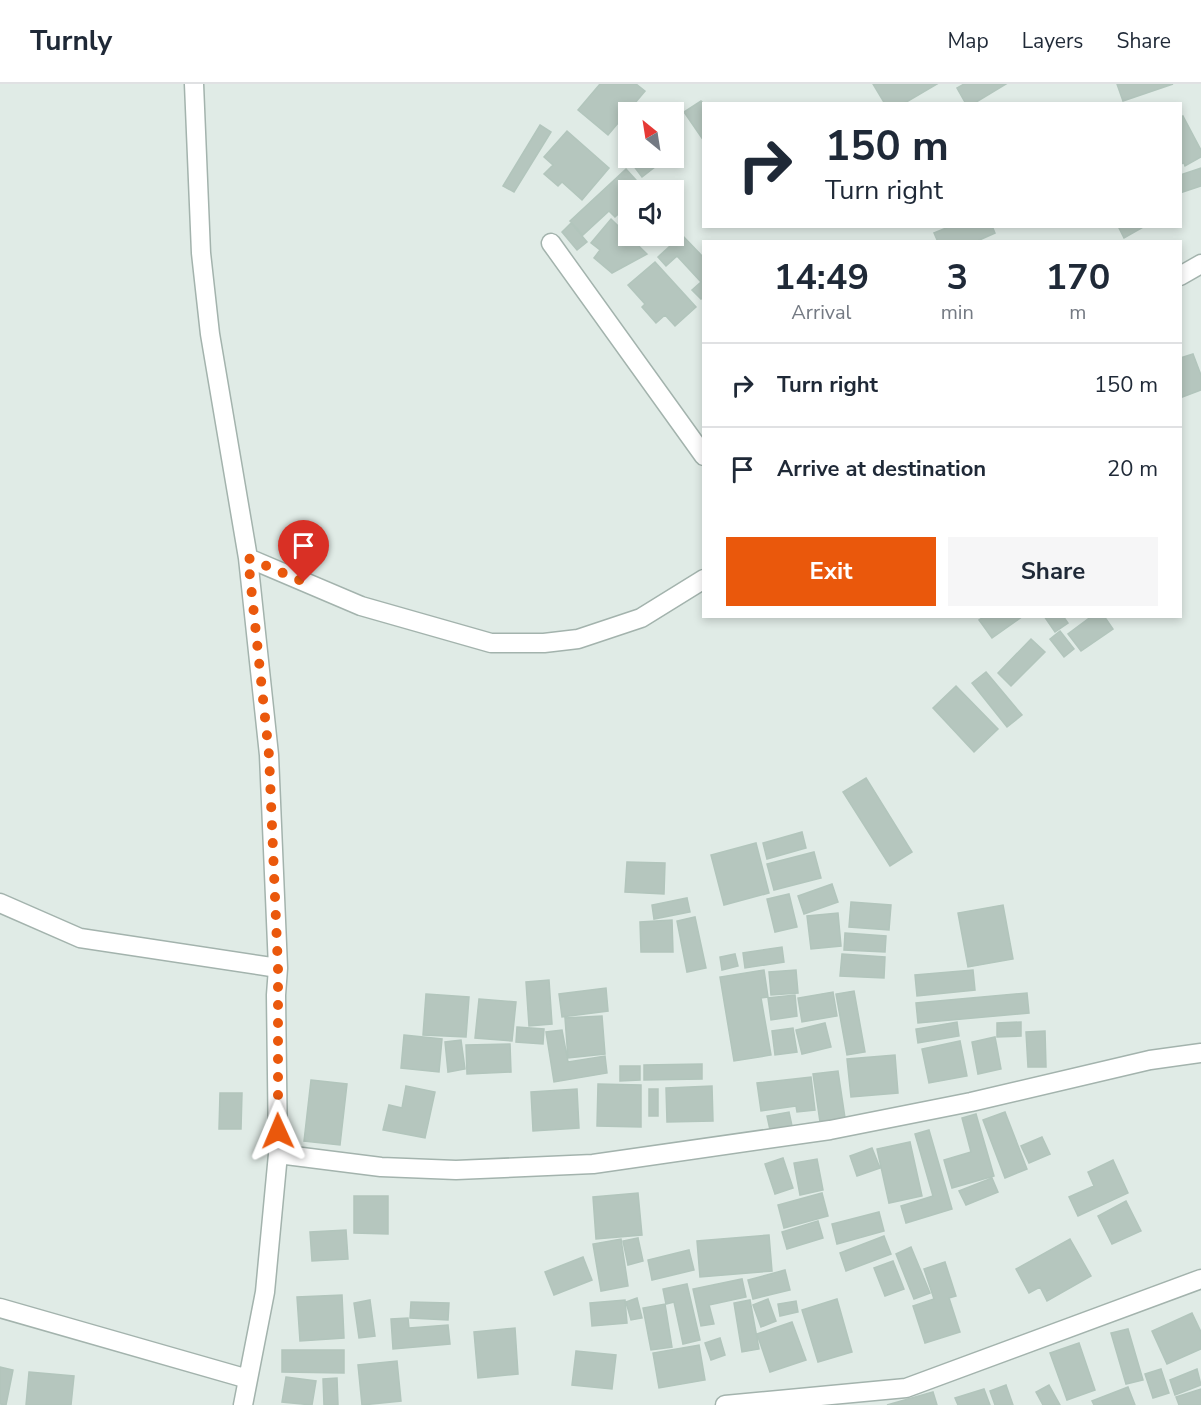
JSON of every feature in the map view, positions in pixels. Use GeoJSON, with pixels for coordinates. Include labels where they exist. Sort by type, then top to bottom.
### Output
{"type":"FeatureCollection","features":[{"type":"Feature","properties":{"kind":"street"},"geometry":{"type":"LineString","coordinates":[[194,84],[204,276],[210,334],[248,558],[269,755],[278,968],[276,995],[278,1154],[265,1292],[243,1405]]}},
{"type":"Feature","properties":{"kind":"street"},"geometry":{"type":"LineString","coordinates":[[551,243],[702,453]]}},
{"type":"Feature","properties":{"kind":"street"},"geometry":{"type":"LineString","coordinates":[[1182,275],[1201,264]]}},
{"type":"Feature","properties":{"kind":"street"},"geometry":{"type":"LineString","coordinates":[[248,558],[361,606],[491,643],[544,643],[578,639],[641,618],[702,580]]}},
{"type":"Feature","properties":{"kind":"street"},"geometry":{"type":"LineString","coordinates":[[0,903],[80,938],[278,968]]}},
{"type":"Feature","properties":{"kind":"street"},"geometry":{"type":"LineString","coordinates":[[278,1154],[381,1167],[456,1170],[593,1164],[830,1130],[971,1102],[1150,1060],[1201,1053]]}},
{"type":"Feature","properties":{"kind":"street"},"geometry":{"type":"LineString","coordinates":[[725,1405],[906,1389],[1201,1279]]}},
{"type":"Feature","properties":{"kind":"street"},"geometry":{"type":"LineString","coordinates":[[0,1308],[248,1379]]}},
{"type":"Feature","properties":{"kind":"building"},"geometry":{"type":"Polygon","coordinates":[[[600,84],[636,84],[645,91],[636,102],[618,102],[618,123],[608,135],[578,110],[600,84]]]}},
{"type":"Feature","properties":{"kind":"building"},"geometry":{"type":"Polygon","coordinates":[[[873,84],[937,84],[906,102],[884,102],[873,84]]]}},
{"type":"Feature","properties":{"kind":"building"},"geometry":{"type":"Polygon","coordinates":[[[964,84],[1006,84],[976,102],[965,102],[957,88],[964,84]]]}},
{"type":"Feature","properties":{"kind":"building"},"geometry":{"type":"Polygon","coordinates":[[[1117,84],[1173,84],[1123,101],[1117,84]]]}},
{"type":"Feature","properties":{"kind":"building"},"geometry":{"type":"Polygon","coordinates":[[[701,101],[702,102],[702,138],[684,112],[701,101]]]}},
{"type":"Feature","properties":{"kind":"building"},"geometry":{"type":"Polygon","coordinates":[[[1182,116],[1201,150],[1201,157],[1185,166],[1182,164],[1182,116]]]}},
{"type":"Feature","properties":{"kind":"building"},"geometry":{"type":"Polygon","coordinates":[[[540,125],[551,132],[514,192],[503,186],[540,125]]]}},
{"type":"Feature","properties":{"kind":"building"},"geometry":{"type":"Polygon","coordinates":[[[567,131],[609,168],[582,200],[562,182],[558,186],[544,174],[553,165],[544,157],[567,131]]]}},
{"type":"Feature","properties":{"kind":"building"},"geometry":{"type":"Polygon","coordinates":[[[635,168],[654,168],[642,177],[635,168]]]}},
{"type":"Feature","properties":{"kind":"building"},"geometry":{"type":"Polygon","coordinates":[[[1201,168],[1201,186],[1182,192],[1182,174],[1201,168]]]}},
{"type":"Feature","properties":{"kind":"building"},"geometry":{"type":"Polygon","coordinates":[[[626,169],[636,180],[618,180],[618,214],[615,217],[609,211],[583,235],[570,221],[626,169]]]}},
{"type":"Feature","properties":{"kind":"building"},"geometry":{"type":"Polygon","coordinates":[[[611,219],[618,226],[618,246],[639,246],[647,254],[612,273],[594,258],[600,250],[591,243],[611,219]]]}},
{"type":"Feature","properties":{"kind":"building"},"geometry":{"type":"Polygon","coordinates":[[[571,223],[587,242],[577,250],[562,232],[571,223]]]}},
{"type":"Feature","properties":{"kind":"building"},"geometry":{"type":"Polygon","coordinates":[[[946,228],[993,228],[995,233],[979,240],[937,240],[934,233],[946,228]]]}},
{"type":"Feature","properties":{"kind":"building"},"geometry":{"type":"Polygon","coordinates":[[[1119,228],[1142,228],[1124,238],[1119,228]]]}},
{"type":"Feature","properties":{"kind":"building"},"geometry":{"type":"Polygon","coordinates":[[[684,237],[702,256],[702,298],[692,290],[701,282],[677,256],[666,266],[658,257],[670,246],[684,246],[684,237]]]}},
{"type":"Feature","properties":{"kind":"building"},"geometry":{"type":"Polygon","coordinates":[[[655,262],[696,307],[675,326],[665,315],[656,323],[642,307],[645,304],[628,285],[655,262]]]}},
{"type":"Feature","properties":{"kind":"building"},"geometry":{"type":"Polygon","coordinates":[[[1193,354],[1201,375],[1201,390],[1182,397],[1182,357],[1193,354]]]}},
{"type":"Feature","properties":{"kind":"building"},"geometry":{"type":"Polygon","coordinates":[[[982,618],[1020,618],[992,638],[979,620],[982,618]]]}},
{"type":"Feature","properties":{"kind":"building"},"geometry":{"type":"Polygon","coordinates":[[[1045,618],[1064,618],[1068,623],[1055,632],[1045,618]]]}},
{"type":"Feature","properties":{"kind":"building"},"geometry":{"type":"Polygon","coordinates":[[[1089,618],[1105,618],[1113,629],[1081,651],[1068,634],[1089,618]]]}},
{"type":"Feature","properties":{"kind":"building"},"geometry":{"type":"Polygon","coordinates":[[[1060,631],[1074,649],[1064,657],[1050,639],[1060,631]]]}},
{"type":"Feature","properties":{"kind":"building"},"geometry":{"type":"Polygon","coordinates":[[[1031,639],[1045,652],[1011,686],[998,673],[1031,639]]]}},
{"type":"Feature","properties":{"kind":"building"},"geometry":{"type":"Polygon","coordinates":[[[986,672],[1022,715],[1007,727],[972,683],[986,672]]]}},
{"type":"Feature","properties":{"kind":"building"},"geometry":{"type":"Polygon","coordinates":[[[956,686],[998,729],[974,752],[933,708],[956,686]]]}},
{"type":"Feature","properties":{"kind":"building"},"geometry":{"type":"Polygon","coordinates":[[[866,778],[912,852],[890,866],[843,792],[866,778]]]}},
{"type":"Feature","properties":{"kind":"building"},"geometry":{"type":"Polygon","coordinates":[[[802,832],[806,848],[767,859],[763,843],[802,832]]]}},
{"type":"Feature","properties":{"kind":"building"},"geometry":{"type":"Polygon","coordinates":[[[756,843],[769,893],[724,905],[711,855],[756,843]]]}},
{"type":"Feature","properties":{"kind":"building"},"geometry":{"type":"Polygon","coordinates":[[[814,852],[821,878],[774,890],[767,864],[814,852]]]}},
{"type":"Feature","properties":{"kind":"building"},"geometry":{"type":"Polygon","coordinates":[[[627,862],[665,863],[664,894],[625,892],[627,862]]]}},
{"type":"Feature","properties":{"kind":"building"},"geometry":{"type":"Polygon","coordinates":[[[832,884],[838,902],[804,914],[798,896],[832,884]]]}},
{"type":"Feature","properties":{"kind":"building"},"geometry":{"type":"Polygon","coordinates":[[[789,894],[797,927],[775,932],[767,899],[789,894]]]}},
{"type":"Feature","properties":{"kind":"building"},"geometry":{"type":"Polygon","coordinates":[[[687,898],[690,912],[654,919],[652,905],[687,898]]]}},
{"type":"Feature","properties":{"kind":"building"},"geometry":{"type":"Polygon","coordinates":[[[851,902],[891,905],[889,930],[849,927],[851,902]]]}},
{"type":"Feature","properties":{"kind":"building"},"geometry":{"type":"Polygon","coordinates":[[[1003,905],[1013,959],[968,967],[958,913],[1003,905]]]}},
{"type":"Feature","properties":{"kind":"building"},"geometry":{"type":"Polygon","coordinates":[[[838,913],[841,946],[811,949],[807,916],[838,913]]]}},
{"type":"Feature","properties":{"kind":"building"},"geometry":{"type":"Polygon","coordinates":[[[695,917],[706,968],[687,972],[677,921],[695,917]]]}},
{"type":"Feature","properties":{"kind":"building"},"geometry":{"type":"Polygon","coordinates":[[[672,920],[673,952],[641,952],[640,922],[672,920]]]}},
{"type":"Feature","properties":{"kind":"building"},"geometry":{"type":"Polygon","coordinates":[[[845,933],[886,936],[885,952],[844,950],[845,933]]]}},
{"type":"Feature","properties":{"kind":"building"},"geometry":{"type":"Polygon","coordinates":[[[782,947],[784,962],[745,968],[743,953],[782,947]]]}},
{"type":"Feature","properties":{"kind":"building"},"geometry":{"type":"Polygon","coordinates":[[[735,954],[738,966],[722,970],[720,957],[735,954]]]}},
{"type":"Feature","properties":{"kind":"building"},"geometry":{"type":"Polygon","coordinates":[[[842,954],[885,957],[884,978],[840,976],[842,954]]]}},
{"type":"Feature","properties":{"kind":"building"},"geometry":{"type":"Polygon","coordinates":[[[764,970],[768,997],[761,998],[771,1055],[734,1061],[720,977],[764,970]]]}},
{"type":"Feature","properties":{"kind":"building"},"geometry":{"type":"Polygon","coordinates":[[[796,970],[798,993],[771,995],[769,972],[796,970]]]}},
{"type":"Feature","properties":{"kind":"building"},"geometry":{"type":"Polygon","coordinates":[[[973,970],[975,990],[917,996],[915,975],[973,970]]]}},
{"type":"Feature","properties":{"kind":"building"},"geometry":{"type":"Polygon","coordinates":[[[549,980],[552,1024],[529,1026],[526,982],[549,980]]]}},
{"type":"Feature","properties":{"kind":"building"},"geometry":{"type":"Polygon","coordinates":[[[606,988],[608,1011],[562,1017],[559,994],[606,988]]]}},
{"type":"Feature","properties":{"kind":"building"},"geometry":{"type":"Polygon","coordinates":[[[854,991],[865,1052],[847,1055],[836,994],[854,991]]]}},
{"type":"Feature","properties":{"kind":"building"},"geometry":{"type":"Polygon","coordinates":[[[833,992],[837,1016],[802,1022],[798,998],[833,992]]]}},
{"type":"Feature","properties":{"kind":"building"},"geometry":{"type":"Polygon","coordinates":[[[1027,993],[1029,1013],[918,1023],[916,1003],[1027,993]]]}},
{"type":"Feature","properties":{"kind":"building"},"geometry":{"type":"Polygon","coordinates":[[[426,994],[469,997],[466,1037],[423,1035],[426,994]]]}},
{"type":"Feature","properties":{"kind":"building"},"geometry":{"type":"Polygon","coordinates":[[[795,995],[797,1016],[771,1020],[768,998],[795,995]]]}},
{"type":"Feature","properties":{"kind":"building"},"geometry":{"type":"Polygon","coordinates":[[[479,999],[516,1002],[512,1041],[475,1038],[479,999]]]}},
{"type":"Feature","properties":{"kind":"building"},"geometry":{"type":"Polygon","coordinates":[[[602,1016],[605,1054],[568,1058],[565,1018],[602,1016]]]}},
{"type":"Feature","properties":{"kind":"building"},"geometry":{"type":"Polygon","coordinates":[[[957,1022],[959,1036],[918,1043],[916,1029],[957,1022]]]}},
{"type":"Feature","properties":{"kind":"building"},"geometry":{"type":"Polygon","coordinates":[[[1021,1022],[1021,1036],[997,1037],[997,1023],[1021,1022]]]}},
{"type":"Feature","properties":{"kind":"building"},"geometry":{"type":"Polygon","coordinates":[[[825,1023],[831,1047],[802,1054],[796,1030],[825,1023]]]}},
{"type":"Feature","properties":{"kind":"building"},"geometry":{"type":"Polygon","coordinates":[[[517,1027],[544,1029],[543,1044],[516,1042],[517,1027]]]}},
{"type":"Feature","properties":{"kind":"building"},"geometry":{"type":"Polygon","coordinates":[[[793,1028],[797,1052],[775,1055],[772,1031],[793,1028]]]}},
{"type":"Feature","properties":{"kind":"building"},"geometry":{"type":"Polygon","coordinates":[[[562,1030],[568,1062],[605,1056],[607,1073],[554,1082],[546,1032],[562,1030]]]}},
{"type":"Feature","properties":{"kind":"building"},"geometry":{"type":"Polygon","coordinates":[[[1045,1031],[1046,1067],[1028,1067],[1026,1032],[1045,1031]]]}},
{"type":"Feature","properties":{"kind":"building"},"geometry":{"type":"Polygon","coordinates":[[[404,1035],[442,1039],[439,1072],[401,1068],[404,1035]]]}},
{"type":"Feature","properties":{"kind":"building"},"geometry":{"type":"Polygon","coordinates":[[[995,1037],[1001,1069],[978,1074],[972,1042],[995,1037]]]}},
{"type":"Feature","properties":{"kind":"building"},"geometry":{"type":"Polygon","coordinates":[[[461,1040],[465,1069],[448,1072],[445,1042],[461,1040]]]}},
{"type":"Feature","properties":{"kind":"building"},"geometry":{"type":"Polygon","coordinates":[[[960,1041],[967,1076],[929,1083],[922,1049],[960,1041]]]}},
{"type":"Feature","properties":{"kind":"building"},"geometry":{"type":"Polygon","coordinates":[[[510,1044],[511,1072],[467,1074],[466,1045],[510,1044]]]}},
{"type":"Feature","properties":{"kind":"building"},"geometry":{"type":"Polygon","coordinates":[[[895,1055],[898,1093],[851,1097],[847,1059],[895,1055]]]}},
{"type":"Feature","properties":{"kind":"building"},"geometry":{"type":"Polygon","coordinates":[[[702,1064],[702,1079],[644,1080],[644,1065],[702,1064]]]}},
{"type":"Feature","properties":{"kind":"building"},"geometry":{"type":"Polygon","coordinates":[[[620,1066],[640,1066],[640,1080],[620,1081],[620,1066]]]}},
{"type":"Feature","properties":{"kind":"building"},"geometry":{"type":"Polygon","coordinates":[[[838,1071],[845,1118],[820,1122],[813,1074],[838,1071]]]}},
{"type":"Feature","properties":{"kind":"building"},"geometry":{"type":"Polygon","coordinates":[[[811,1077],[815,1110],[797,1112],[796,1106],[761,1111],[757,1083],[811,1077]]]}},
{"type":"Feature","properties":{"kind":"building"},"geometry":{"type":"Polygon","coordinates":[[[311,1080],[347,1084],[340,1145],[304,1141],[311,1080]]]}},
{"type":"Feature","properties":{"kind":"building"},"geometry":{"type":"Polygon","coordinates":[[[598,1084],[641,1085],[641,1127],[597,1126],[598,1084]]]}},
{"type":"Feature","properties":{"kind":"building"},"geometry":{"type":"Polygon","coordinates":[[[406,1086],[435,1092],[425,1138],[383,1130],[389,1105],[402,1108],[406,1086]]]}},
{"type":"Feature","properties":{"kind":"building"},"geometry":{"type":"Polygon","coordinates":[[[712,1086],[713,1121],[667,1122],[666,1088],[712,1086]]]}},
{"type":"Feature","properties":{"kind":"building"},"geometry":{"type":"Polygon","coordinates":[[[577,1089],[579,1128],[533,1131],[531,1092],[577,1089]]]}},
{"type":"Feature","properties":{"kind":"building"},"geometry":{"type":"Polygon","coordinates":[[[649,1089],[658,1089],[658,1116],[649,1116],[649,1089]]]}},
{"type":"Feature","properties":{"kind":"building"},"geometry":{"type":"Polygon","coordinates":[[[220,1093],[242,1093],[241,1129],[219,1129],[220,1093]]]}},
{"type":"Feature","properties":{"kind":"building"},"geometry":{"type":"Polygon","coordinates":[[[789,1112],[792,1126],[770,1130],[767,1116],[789,1112]]]}},
{"type":"Feature","properties":{"kind":"building"},"geometry":{"type":"Polygon","coordinates":[[[1005,1112],[1027,1169],[1005,1178],[983,1120],[1005,1112]]]}},
{"type":"Feature","properties":{"kind":"building"},"geometry":{"type":"Polygon","coordinates":[[[976,1114],[994,1176],[952,1188],[944,1160],[971,1152],[962,1118],[976,1114]]]}},
{"type":"Feature","properties":{"kind":"building"},"geometry":{"type":"Polygon","coordinates":[[[929,1130],[952,1209],[906,1223],[901,1206],[933,1196],[915,1134],[929,1130]]]}},
{"type":"Feature","properties":{"kind":"building"},"geometry":{"type":"Polygon","coordinates":[[[1042,1137],[1050,1154],[1029,1163],[1021,1146],[1042,1137]]]}},
{"type":"Feature","properties":{"kind":"building"},"geometry":{"type":"Polygon","coordinates":[[[910,1142],[922,1196],[889,1203],[877,1149],[910,1142]]]}},
{"type":"Feature","properties":{"kind":"building"},"geometry":{"type":"Polygon","coordinates":[[[872,1148],[880,1168],[857,1176],[850,1156],[872,1148]]]}},
{"type":"Feature","properties":{"kind":"building"},"geometry":{"type":"Polygon","coordinates":[[[783,1158],[793,1188],[775,1194],[765,1164],[783,1158]]]}},
{"type":"Feature","properties":{"kind":"building"},"geometry":{"type":"Polygon","coordinates":[[[817,1159],[823,1190],[800,1195],[794,1163],[817,1159]]]}},
{"type":"Feature","properties":{"kind":"building"},"geometry":{"type":"Polygon","coordinates":[[[1113,1160],[1128,1193],[1078,1216],[1069,1197],[1094,1186],[1088,1172],[1113,1160]]]}},
{"type":"Feature","properties":{"kind":"building"},"geometry":{"type":"Polygon","coordinates":[[[992,1178],[998,1192],[966,1205],[959,1191],[992,1178]]]}},
{"type":"Feature","properties":{"kind":"building"},"geometry":{"type":"Polygon","coordinates":[[[638,1193],[642,1235],[596,1239],[593,1197],[638,1193]]]}},
{"type":"Feature","properties":{"kind":"building"},"geometry":{"type":"Polygon","coordinates":[[[822,1193],[828,1216],[784,1228],[778,1205],[822,1193]]]}},
{"type":"Feature","properties":{"kind":"building"},"geometry":{"type":"Polygon","coordinates":[[[354,1196],[388,1196],[388,1234],[354,1233],[354,1196]]]}},
{"type":"Feature","properties":{"kind":"building"},"geometry":{"type":"Polygon","coordinates":[[[1126,1201],[1141,1231],[1112,1244],[1098,1216],[1126,1201]]]}},
{"type":"Feature","properties":{"kind":"building"},"geometry":{"type":"Polygon","coordinates":[[[879,1212],[884,1231],[837,1244],[832,1224],[879,1212]]]}},
{"type":"Feature","properties":{"kind":"building"},"geometry":{"type":"Polygon","coordinates":[[[818,1221],[823,1238],[787,1249],[782,1232],[818,1221]]]}},
{"type":"Feature","properties":{"kind":"building"},"geometry":{"type":"Polygon","coordinates":[[[346,1230],[348,1259],[312,1261],[310,1232],[346,1230]]]}},
{"type":"Feature","properties":{"kind":"building"},"geometry":{"type":"Polygon","coordinates":[[[769,1235],[772,1271],[700,1277],[697,1241],[769,1235]]]}},
{"type":"Feature","properties":{"kind":"building"},"geometry":{"type":"Polygon","coordinates":[[[884,1236],[891,1254],[846,1271],[840,1253],[884,1236]]]}},
{"type":"Feature","properties":{"kind":"building"},"geometry":{"type":"Polygon","coordinates":[[[638,1238],[643,1261],[628,1265],[623,1241],[638,1238]]]}},
{"type":"Feature","properties":{"kind":"building"},"geometry":{"type":"Polygon","coordinates":[[[621,1239],[628,1286],[601,1291],[593,1244],[621,1239]]]}},
{"type":"Feature","properties":{"kind":"building"},"geometry":{"type":"Polygon","coordinates":[[[1070,1239],[1091,1276],[1047,1301],[1040,1287],[1029,1293],[1016,1269],[1070,1239]]]}},
{"type":"Feature","properties":{"kind":"building"},"geometry":{"type":"Polygon","coordinates":[[[911,1247],[930,1293],[914,1299],[896,1254],[911,1247]]]}},
{"type":"Feature","properties":{"kind":"building"},"geometry":{"type":"Polygon","coordinates":[[[689,1250],[694,1270],[652,1280],[648,1260],[689,1250]]]}},
{"type":"Feature","properties":{"kind":"building"},"geometry":{"type":"Polygon","coordinates":[[[583,1257],[592,1280],[554,1295],[545,1272],[583,1257]]]}},
{"type":"Feature","properties":{"kind":"building"},"geometry":{"type":"Polygon","coordinates":[[[893,1261],[904,1289],[885,1296],[874,1268],[893,1261]]]}},
{"type":"Feature","properties":{"kind":"building"},"geometry":{"type":"Polygon","coordinates":[[[945,1262],[956,1296],[949,1298],[960,1332],[925,1343],[913,1306],[934,1299],[924,1269],[945,1262]]]}},
{"type":"Feature","properties":{"kind":"building"},"geometry":{"type":"Polygon","coordinates":[[[785,1270],[790,1290],[753,1299],[748,1280],[785,1270]]]}},
{"type":"Feature","properties":{"kind":"building"},"geometry":{"type":"Polygon","coordinates":[[[742,1279],[746,1297],[709,1305],[714,1324],[701,1326],[693,1289],[742,1279]]]}},
{"type":"Feature","properties":{"kind":"building"},"geometry":{"type":"Polygon","coordinates":[[[687,1284],[700,1340],[683,1344],[674,1302],[666,1304],[663,1289],[687,1284]]]}},
{"type":"Feature","properties":{"kind":"building"},"geometry":{"type":"Polygon","coordinates":[[[342,1295],[344,1338],[300,1341],[297,1297],[342,1295]]]}},
{"type":"Feature","properties":{"kind":"building"},"geometry":{"type":"Polygon","coordinates":[[[637,1298],[642,1318],[631,1320],[626,1302],[637,1298]]]}},
{"type":"Feature","properties":{"kind":"building"},"geometry":{"type":"Polygon","coordinates":[[[768,1299],[776,1321],[761,1327],[753,1305],[768,1299]]]}},
{"type":"Feature","properties":{"kind":"building"},"geometry":{"type":"Polygon","coordinates":[[[837,1299],[852,1352],[818,1362],[802,1310],[837,1299]]]}},
{"type":"Feature","properties":{"kind":"building"},"geometry":{"type":"Polygon","coordinates":[[[370,1300],[375,1336],[359,1338],[354,1303],[370,1300]]]}},
{"type":"Feature","properties":{"kind":"building"},"geometry":{"type":"Polygon","coordinates":[[[625,1300],[627,1323],[592,1326],[590,1303],[625,1300]]]}},
{"type":"Feature","properties":{"kind":"building"},"geometry":{"type":"Polygon","coordinates":[[[750,1300],[759,1349],[742,1352],[734,1303],[750,1300]]]}},
{"type":"Feature","properties":{"kind":"building"},"geometry":{"type":"Polygon","coordinates":[[[796,1301],[798,1312],[780,1316],[778,1304],[796,1301]]]}},
{"type":"Feature","properties":{"kind":"building"},"geometry":{"type":"Polygon","coordinates":[[[411,1302],[449,1303],[448,1320],[410,1318],[411,1302]]]}},
{"type":"Feature","properties":{"kind":"building"},"geometry":{"type":"Polygon","coordinates":[[[665,1304],[672,1347],[651,1350],[643,1308],[665,1304]]]}},
{"type":"Feature","properties":{"kind":"building"},"geometry":{"type":"Polygon","coordinates":[[[1192,1313],[1201,1332],[1201,1349],[1167,1364],[1152,1331],[1192,1313]]]}},
{"type":"Feature","properties":{"kind":"building"},"geometry":{"type":"Polygon","coordinates":[[[408,1318],[409,1328],[448,1325],[450,1344],[393,1349],[391,1319],[408,1318]]]}},
{"type":"Feature","properties":{"kind":"building"},"geometry":{"type":"Polygon","coordinates":[[[792,1322],[806,1360],[770,1372],[757,1334],[792,1322]]]}},
{"type":"Feature","properties":{"kind":"building"},"geometry":{"type":"Polygon","coordinates":[[[515,1328],[518,1374],[478,1378],[474,1332],[515,1328]]]}},
{"type":"Feature","properties":{"kind":"building"},"geometry":{"type":"Polygon","coordinates":[[[1128,1329],[1143,1380],[1126,1384],[1111,1333],[1128,1329]]]}},
{"type":"Feature","properties":{"kind":"building"},"geometry":{"type":"Polygon","coordinates":[[[720,1338],[725,1355],[711,1360],[705,1343],[720,1338]]]}},
{"type":"Feature","properties":{"kind":"building"},"geometry":{"type":"Polygon","coordinates":[[[1079,1343],[1095,1390],[1067,1400],[1050,1353],[1079,1343]]]}},
{"type":"Feature","properties":{"kind":"building"},"geometry":{"type":"Polygon","coordinates":[[[699,1345],[705,1380],[659,1388],[653,1353],[699,1345]]]}},
{"type":"Feature","properties":{"kind":"building"},"geometry":{"type":"Polygon","coordinates":[[[282,1350],[344,1350],[344,1373],[282,1372],[282,1350]]]}},
{"type":"Feature","properties":{"kind":"building"},"geometry":{"type":"Polygon","coordinates":[[[576,1351],[616,1355],[612,1389],[572,1385],[576,1351]]]}},
{"type":"Feature","properties":{"kind":"building"},"geometry":{"type":"Polygon","coordinates":[[[397,1361],[401,1401],[362,1405],[358,1365],[397,1361]]]}},
{"type":"Feature","properties":{"kind":"building"},"geometry":{"type":"Polygon","coordinates":[[[0,1367],[13,1370],[6,1405],[0,1404],[0,1367]]]}},
{"type":"Feature","properties":{"kind":"building"},"geometry":{"type":"Polygon","coordinates":[[[1161,1369],[1169,1393],[1153,1398],[1145,1374],[1161,1369]]]}},
{"type":"Feature","properties":{"kind":"building"},"geometry":{"type":"Polygon","coordinates":[[[1197,1369],[1201,1385],[1175,1395],[1170,1380],[1197,1369]]]}},
{"type":"Feature","properties":{"kind":"building"},"geometry":{"type":"Polygon","coordinates":[[[29,1372],[74,1376],[71,1405],[26,1405],[29,1372]]]}},
{"type":"Feature","properties":{"kind":"building"},"geometry":{"type":"Polygon","coordinates":[[[286,1377],[316,1381],[312,1405],[282,1402],[286,1377]]]}},
{"type":"Feature","properties":{"kind":"building"},"geometry":{"type":"Polygon","coordinates":[[[337,1378],[338,1405],[324,1405],[323,1379],[337,1378]]]}},
{"type":"Feature","properties":{"kind":"building"},"geometry":{"type":"Polygon","coordinates":[[[1006,1385],[1013,1405],[995,1405],[990,1391],[1006,1385]]]}},
{"type":"Feature","properties":{"kind":"building"},"geometry":{"type":"Polygon","coordinates":[[[1049,1385],[1060,1405],[1043,1405],[1036,1392],[1049,1385]]]}},
{"type":"Feature","properties":{"kind":"building"},"geometry":{"type":"Polygon","coordinates":[[[1128,1387],[1135,1405],[1094,1405],[1092,1401],[1128,1387]]]}},
{"type":"Feature","properties":{"kind":"building"},"geometry":{"type":"Polygon","coordinates":[[[984,1389],[990,1405],[958,1405],[955,1398],[984,1389]]]}},
{"type":"Feature","properties":{"kind":"building"},"geometry":{"type":"Polygon","coordinates":[[[1201,1389],[1201,1405],[1179,1405],[1176,1397],[1201,1389]]]}},
{"type":"Feature","properties":{"kind":"building"},"geometry":{"type":"Polygon","coordinates":[[[933,1392],[937,1405],[887,1405],[933,1392]]]}},
{"type":"Feature","properties":{"kind":"route"},"geometry":{"type":"LineString","coordinates":[[278,1131],[276,995],[278,968],[269,755],[248,558],[304,582]]}}]}
